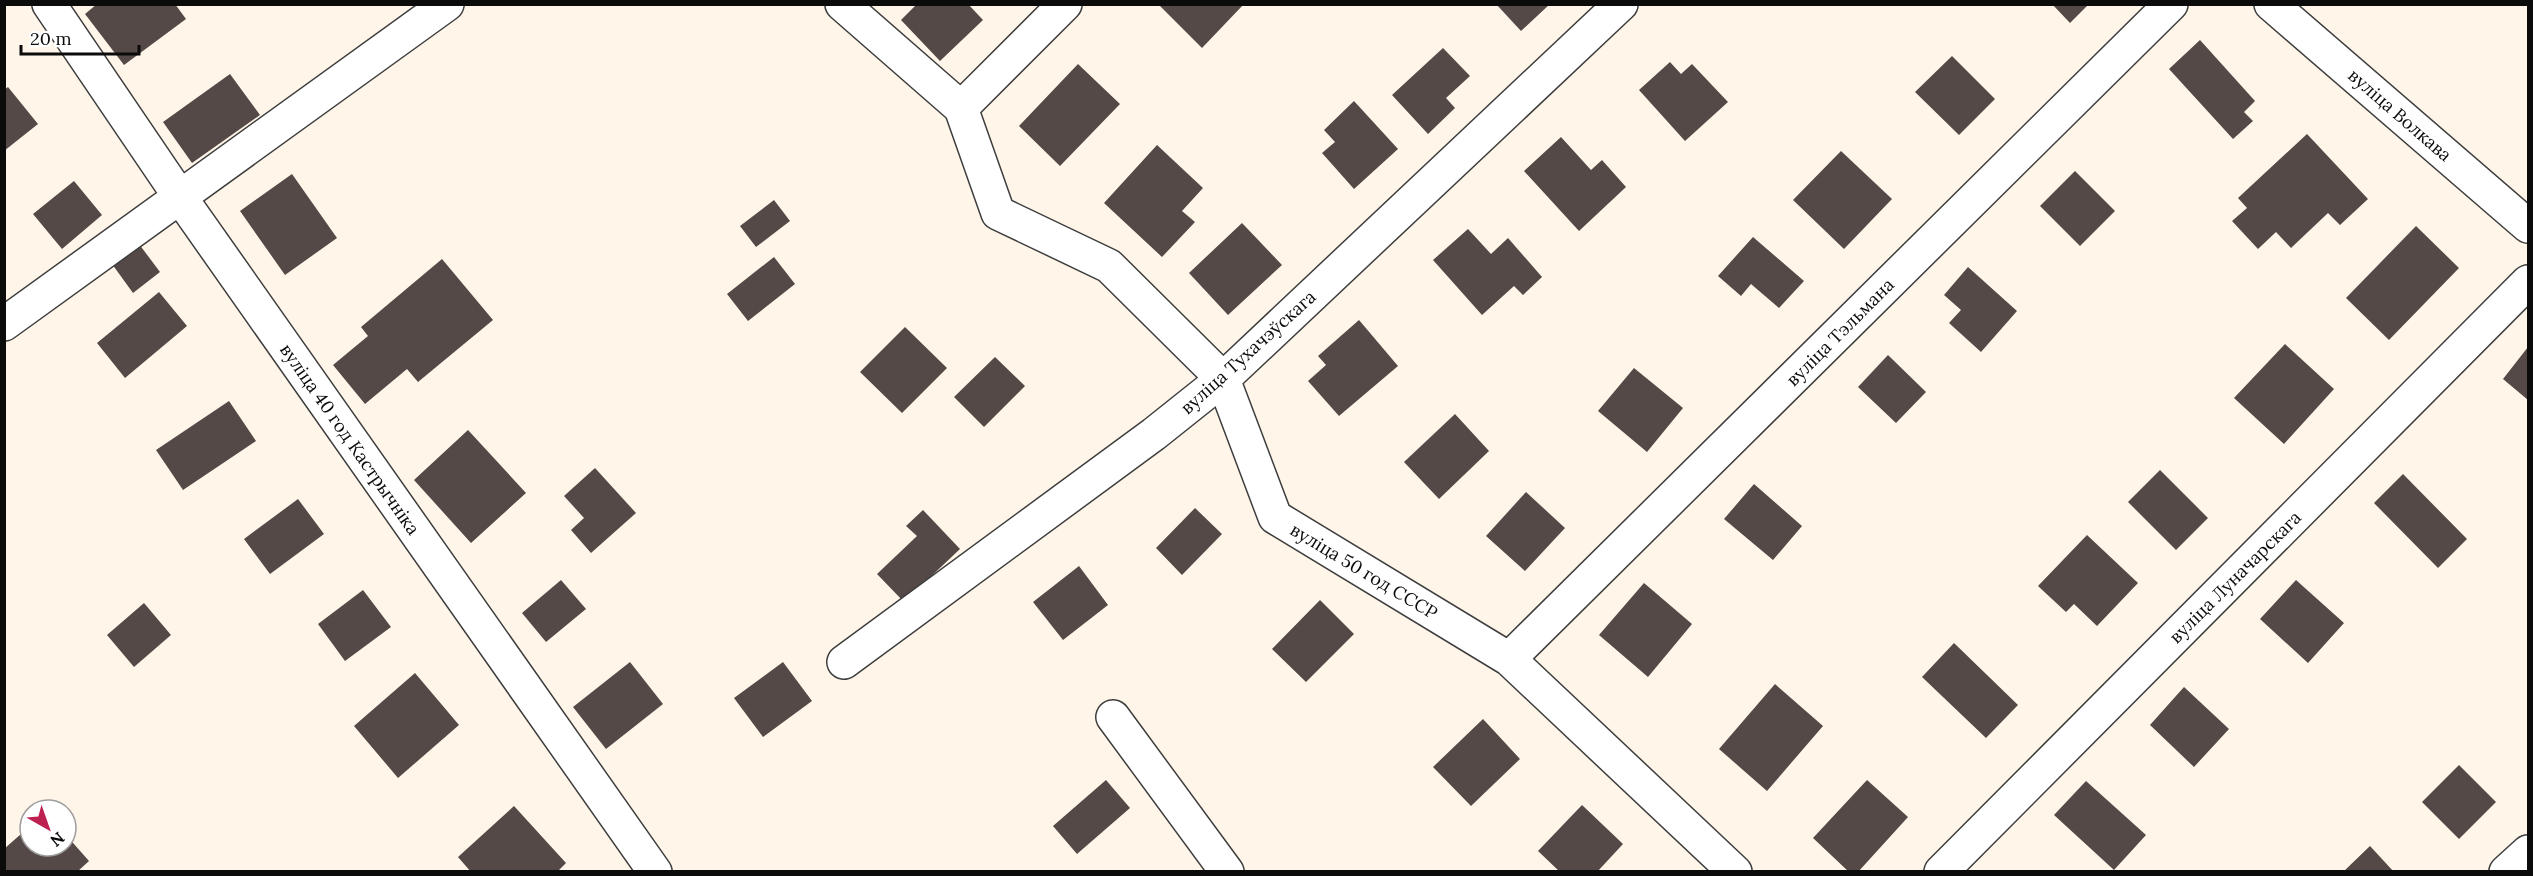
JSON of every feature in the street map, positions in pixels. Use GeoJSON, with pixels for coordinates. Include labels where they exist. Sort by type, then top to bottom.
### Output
{"type":"FeatureCollection","features":[{"type":"Feature","properties":{"kind":"street","name":"вуліца 40 год Кастрычніка"},"geometry":{"type":"LineString","coordinates":[[49,4],[180,197],[655,872]]}},
{"type":"Feature","properties":{"kind":"street"},"geometry":{"type":"LineString","coordinates":[[4,324],[447,4]]}},
{"type":"Feature","properties":{"kind":"street","name":"вуліца 50 год СССР"},"geometry":{"type":"LineString","coordinates":[[842,4],[961,108],[998,213],[1109,266],[1222,379],[1275,517],[1509,659],[1735,872]]}},
{"type":"Feature","properties":{"kind":"street"},"geometry":{"type":"LineString","coordinates":[[961,108],[1065,4]]}},
{"type":"Feature","properties":{"kind":"street","name":"вуліца Тухачэўскага"},"geometry":{"type":"LineString","coordinates":[[844,662],[1154,434],[1222,379],[1621,4]]}},
{"type":"Feature","properties":{"kind":"street","name":"вуліца Тэльмана"},"geometry":{"type":"LineString","coordinates":[[1509,659],[2171,4]]}},
{"type":"Feature","properties":{"kind":"street","name":"вуліца Волкава"},"geometry":{"type":"LineString","coordinates":[[2271,4],[2529,226]]}},
{"type":"Feature","properties":{"kind":"street","name":"вуліца Луначарскага"},"geometry":{"type":"LineString","coordinates":[[1941,872],[2529,282]]}},
{"type":"Feature","properties":{"kind":"street"},"geometry":{"type":"LineString","coordinates":[[1113,717],[1227,872]]}},
{"type":"Feature","properties":{"kind":"street"},"geometry":{"type":"LineString","coordinates":[[2506,872],[2529,852]]}},
{"type":"Feature","properties":{"kind":"building"},"geometry":{"type":"Polygon","coordinates":[[[97,4],[175,4],[186,19],[124,65],[85,14],[97,4]]]}},
{"type":"Feature","properties":{"kind":"building"},"geometry":{"type":"Polygon","coordinates":[[[917,4],[968,4],[983,20],[940,61],[901,20],[917,4]]]}},
{"type":"Feature","properties":{"kind":"building"},"geometry":{"type":"Polygon","coordinates":[[[1158,4],[1244,4],[1202,48],[1158,4]]]}},
{"type":"Feature","properties":{"kind":"building"},"geometry":{"type":"Polygon","coordinates":[[[1496,4],[1550,4],[1521,31],[1496,4]]]}},
{"type":"Feature","properties":{"kind":"building"},"geometry":{"type":"Polygon","coordinates":[[[2052,4],[2089,4],[2070,23],[2052,4]]]}},
{"type":"Feature","properties":{"kind":"building"},"geometry":{"type":"Polygon","coordinates":[[[2200,40],[2255,101],[2244,112],[2253,121],[2233,139],[2169,69],[2200,40]]]}},
{"type":"Feature","properties":{"kind":"building"},"geometry":{"type":"Polygon","coordinates":[[[1443,48],[1470,76],[1446,98],[1455,108],[1428,134],[1392,95],[1443,48]]]}},
{"type":"Feature","properties":{"kind":"building"},"geometry":{"type":"Polygon","coordinates":[[[1952,56],[1995,99],[1959,135],[1915,92],[1952,56]]]}},
{"type":"Feature","properties":{"kind":"building"},"geometry":{"type":"Polygon","coordinates":[[[1670,62],[1681,74],[1692,64],[1728,102],[1685,141],[1639,90],[1670,62]]]}},
{"type":"Feature","properties":{"kind":"building"},"geometry":{"type":"Polygon","coordinates":[[[1078,64],[1120,104],[1060,166],[1019,126],[1078,64]]]}},
{"type":"Feature","properties":{"kind":"building"},"geometry":{"type":"Polygon","coordinates":[[[230,74],[260,115],[192,163],[163,122],[230,74]]]}},
{"type":"Feature","properties":{"kind":"building"},"geometry":{"type":"Polygon","coordinates":[[[8,87],[38,124],[4,151],[4,90],[8,87]]]}},
{"type":"Feature","properties":{"kind":"building"},"geometry":{"type":"Polygon","coordinates":[[[1354,101],[1398,149],[1354,189],[1322,153],[1335,142],[1324,130],[1354,101]]]}},
{"type":"Feature","properties":{"kind":"building"},"geometry":{"type":"Polygon","coordinates":[[[2307,134],[2368,199],[2340,225],[2328,213],[2291,248],[2276,232],[2258,249],[2232,221],[2247,208],[2238,198],[2307,134]]]}},
{"type":"Feature","properties":{"kind":"building"},"geometry":{"type":"Polygon","coordinates":[[[1561,137],[1591,170],[1602,160],[1626,187],[1579,231],[1524,171],[1561,137]]]}},
{"type":"Feature","properties":{"kind":"building"},"geometry":{"type":"Polygon","coordinates":[[[1157,145],[1203,188],[1182,211],[1195,222],[1162,257],[1104,203],[1157,145]]]}},
{"type":"Feature","properties":{"kind":"building"},"geometry":{"type":"Polygon","coordinates":[[[1841,151],[1892,199],[1844,249],[1793,200],[1841,151]]]}},
{"type":"Feature","properties":{"kind":"building"},"geometry":{"type":"Polygon","coordinates":[[[2075,171],[2115,211],[2080,246],[2040,206],[2075,171]]]}},
{"type":"Feature","properties":{"kind":"building"},"geometry":{"type":"Polygon","coordinates":[[[292,174],[337,238],[285,275],[240,211],[292,174]]]}},
{"type":"Feature","properties":{"kind":"building"},"geometry":{"type":"Polygon","coordinates":[[[74,181],[102,215],[62,249],[33,214],[74,181]]]}},
{"type":"Feature","properties":{"kind":"building"},"geometry":{"type":"Polygon","coordinates":[[[774,200],[790,221],[756,247],[740,226],[774,200]]]}},
{"type":"Feature","properties":{"kind":"building"},"geometry":{"type":"Polygon","coordinates":[[[1242,223],[1282,265],[1228,315],[1189,273],[1242,223]]]}},
{"type":"Feature","properties":{"kind":"building"},"geometry":{"type":"Polygon","coordinates":[[[2416,226],[2459,268],[2389,340],[2346,298],[2416,226]]]}},
{"type":"Feature","properties":{"kind":"building"},"geometry":{"type":"Polygon","coordinates":[[[1468,229],[1491,254],[1508,238],[1542,277],[1523,295],[1514,286],[1482,315],[1433,260],[1468,229]]]}},
{"type":"Feature","properties":{"kind":"building"},"geometry":{"type":"Polygon","coordinates":[[[1753,237],[1804,281],[1779,308],[1751,284],[1741,296],[1718,276],[1753,237]]]}},
{"type":"Feature","properties":{"kind":"building"},"geometry":{"type":"Polygon","coordinates":[[[139,244],[160,272],[133,293],[112,264],[139,244]]]}},
{"type":"Feature","properties":{"kind":"building"},"geometry":{"type":"Polygon","coordinates":[[[774,257],[795,284],[748,321],[727,294],[774,257]]]}},
{"type":"Feature","properties":{"kind":"building"},"geometry":{"type":"Polygon","coordinates":[[[442,259],[493,320],[418,382],[407,369],[365,404],[333,365],[368,336],[361,327],[442,259]]]}},
{"type":"Feature","properties":{"kind":"building"},"geometry":{"type":"Polygon","coordinates":[[[1968,267],[2017,311],[1981,352],[1949,323],[1961,310],[1944,295],[1968,267]]]}},
{"type":"Feature","properties":{"kind":"building"},"geometry":{"type":"Polygon","coordinates":[[[159,292],[187,326],[125,378],[97,343],[159,292]]]}},
{"type":"Feature","properties":{"kind":"building"},"geometry":{"type":"Polygon","coordinates":[[[1359,320],[1398,366],[1339,416],[1308,381],[1326,365],[1318,356],[1359,320]]]}},
{"type":"Feature","properties":{"kind":"building"},"geometry":{"type":"Polygon","coordinates":[[[905,327],[947,368],[902,413],[860,372],[905,327]]]}},
{"type":"Feature","properties":{"kind":"building"},"geometry":{"type":"Polygon","coordinates":[[[2285,344],[2334,389],[2284,444],[2234,398],[2285,344]]]}},
{"type":"Feature","properties":{"kind":"building"},"geometry":{"type":"Polygon","coordinates":[[[2528,347],[2528,400],[2503,379],[2528,347]]]}},
{"type":"Feature","properties":{"kind":"building"},"geometry":{"type":"Polygon","coordinates":[[[1888,355],[1926,392],[1896,423],[1858,387],[1888,355]]]}},
{"type":"Feature","properties":{"kind":"building"},"geometry":{"type":"Polygon","coordinates":[[[995,357],[1025,386],[984,427],[954,397],[995,357]]]}},
{"type":"Feature","properties":{"kind":"building"},"geometry":{"type":"Polygon","coordinates":[[[1634,368],[1683,408],[1647,452],[1598,411],[1634,368]]]}},
{"type":"Feature","properties":{"kind":"building"},"geometry":{"type":"Polygon","coordinates":[[[229,401],[256,441],[183,490],[156,450],[229,401]]]}},
{"type":"Feature","properties":{"kind":"building"},"geometry":{"type":"Polygon","coordinates":[[[1455,414],[1489,451],[1439,499],[1404,462],[1455,414]]]}},
{"type":"Feature","properties":{"kind":"building"},"geometry":{"type":"Polygon","coordinates":[[[468,430],[526,493],[471,543],[414,480],[468,430]]]}},
{"type":"Feature","properties":{"kind":"building"},"geometry":{"type":"Polygon","coordinates":[[[595,468],[636,513],[591,553],[571,530],[584,518],[564,496],[595,468]]]}},
{"type":"Feature","properties":{"kind":"building"},"geometry":{"type":"Polygon","coordinates":[[[2160,470],[2208,518],[2176,550],[2128,502],[2160,470]]]}},
{"type":"Feature","properties":{"kind":"building"},"geometry":{"type":"Polygon","coordinates":[[[2403,474],[2467,539],[2438,568],[2374,503],[2403,474]]]}},
{"type":"Feature","properties":{"kind":"building"},"geometry":{"type":"Polygon","coordinates":[[[1754,484],[1802,526],[1773,560],[1724,519],[1754,484]]]}},
{"type":"Feature","properties":{"kind":"building"},"geometry":{"type":"Polygon","coordinates":[[[1526,492],[1565,528],[1525,571],[1486,536],[1526,492]]]}},
{"type":"Feature","properties":{"kind":"building"},"geometry":{"type":"Polygon","coordinates":[[[298,499],[324,534],[270,574],[244,539],[298,499]]]}},
{"type":"Feature","properties":{"kind":"building"},"geometry":{"type":"Polygon","coordinates":[[[1195,508],[1222,534],[1182,575],[1156,548],[1195,508]]]}},
{"type":"Feature","properties":{"kind":"building"},"geometry":{"type":"Polygon","coordinates":[[[923,510],[960,549],[904,602],[877,574],[917,536],[906,526],[923,510]]]}},
{"type":"Feature","properties":{"kind":"building"},"geometry":{"type":"Polygon","coordinates":[[[2087,535],[2138,583],[2097,626],[2074,604],[2066,612],[2038,586],[2087,535]]]}},
{"type":"Feature","properties":{"kind":"building"},"geometry":{"type":"Polygon","coordinates":[[[1079,566],[1108,605],[1063,640],[1033,602],[1079,566]]]}},
{"type":"Feature","properties":{"kind":"building"},"geometry":{"type":"Polygon","coordinates":[[[561,580],[586,609],[546,642],[522,613],[561,580]]]}},
{"type":"Feature","properties":{"kind":"building"},"geometry":{"type":"Polygon","coordinates":[[[2296,580],[2344,623],[2308,663],[2260,619],[2296,580]]]}},
{"type":"Feature","properties":{"kind":"building"},"geometry":{"type":"Polygon","coordinates":[[[1644,583],[1692,624],[1648,677],[1599,635],[1644,583]]]}},
{"type":"Feature","properties":{"kind":"building"},"geometry":{"type":"Polygon","coordinates":[[[363,590],[391,627],[345,661],[318,624],[363,590]]]}},
{"type":"Feature","properties":{"kind":"building"},"geometry":{"type":"Polygon","coordinates":[[[1320,600],[1354,634],[1306,682],[1272,649],[1320,600]]]}},
{"type":"Feature","properties":{"kind":"building"},"geometry":{"type":"Polygon","coordinates":[[[144,603],[171,635],[134,667],[107,635],[144,603]]]}},
{"type":"Feature","properties":{"kind":"building"},"geometry":{"type":"Polygon","coordinates":[[[1954,643],[2018,705],[1986,738],[1922,677],[1954,643]]]}},
{"type":"Feature","properties":{"kind":"building"},"geometry":{"type":"Polygon","coordinates":[[[630,662],[663,704],[606,749],[573,707],[630,662]]]}},
{"type":"Feature","properties":{"kind":"building"},"geometry":{"type":"Polygon","coordinates":[[[783,662],[812,701],[763,737],[734,698],[783,662]]]}},
{"type":"Feature","properties":{"kind":"building"},"geometry":{"type":"Polygon","coordinates":[[[415,673],[459,725],[398,778],[354,726],[415,673]]]}},
{"type":"Feature","properties":{"kind":"building"},"geometry":{"type":"Polygon","coordinates":[[[1775,684],[1823,726],[1767,791],[1719,749],[1775,684]]]}},
{"type":"Feature","properties":{"kind":"building"},"geometry":{"type":"Polygon","coordinates":[[[2184,687],[2229,729],[2194,767],[2150,725],[2184,687]]]}},
{"type":"Feature","properties":{"kind":"building"},"geometry":{"type":"Polygon","coordinates":[[[1483,719],[1520,759],[1471,806],[1433,767],[1483,719]]]}},
{"type":"Feature","properties":{"kind":"building"},"geometry":{"type":"Polygon","coordinates":[[[2459,765],[2496,802],[2459,839],[2422,802],[2459,765]]]}},
{"type":"Feature","properties":{"kind":"building"},"geometry":{"type":"Polygon","coordinates":[[[1106,780],[1130,808],[1077,854],[1053,826],[1106,780]]]}},
{"type":"Feature","properties":{"kind":"building"},"geometry":{"type":"Polygon","coordinates":[[[1867,780],[1908,817],[1858,872],[1849,872],[1813,838],[1867,780]]]}},
{"type":"Feature","properties":{"kind":"building"},"geometry":{"type":"Polygon","coordinates":[[[2086,781],[2146,835],[2114,870],[2054,815],[2086,781]]]}},
{"type":"Feature","properties":{"kind":"building"},"geometry":{"type":"Polygon","coordinates":[[[1582,805],[1623,844],[1597,872],[1560,872],[1538,851],[1582,805]]]}},
{"type":"Feature","properties":{"kind":"building"},"geometry":{"type":"Polygon","coordinates":[[[514,806],[566,863],[557,872],[471,872],[458,857],[514,806]]]}},
{"type":"Feature","properties":{"kind":"building"},"geometry":{"type":"Polygon","coordinates":[[[18,837],[18,858],[78,858],[78,849],[89,861],[77,872],[8,872],[4,867],[4,849],[18,837]]]}},
{"type":"Feature","properties":{"kind":"building"},"geometry":{"type":"Polygon","coordinates":[[[2370,846],[2394,872],[2343,872],[2370,846]]]}}]}
